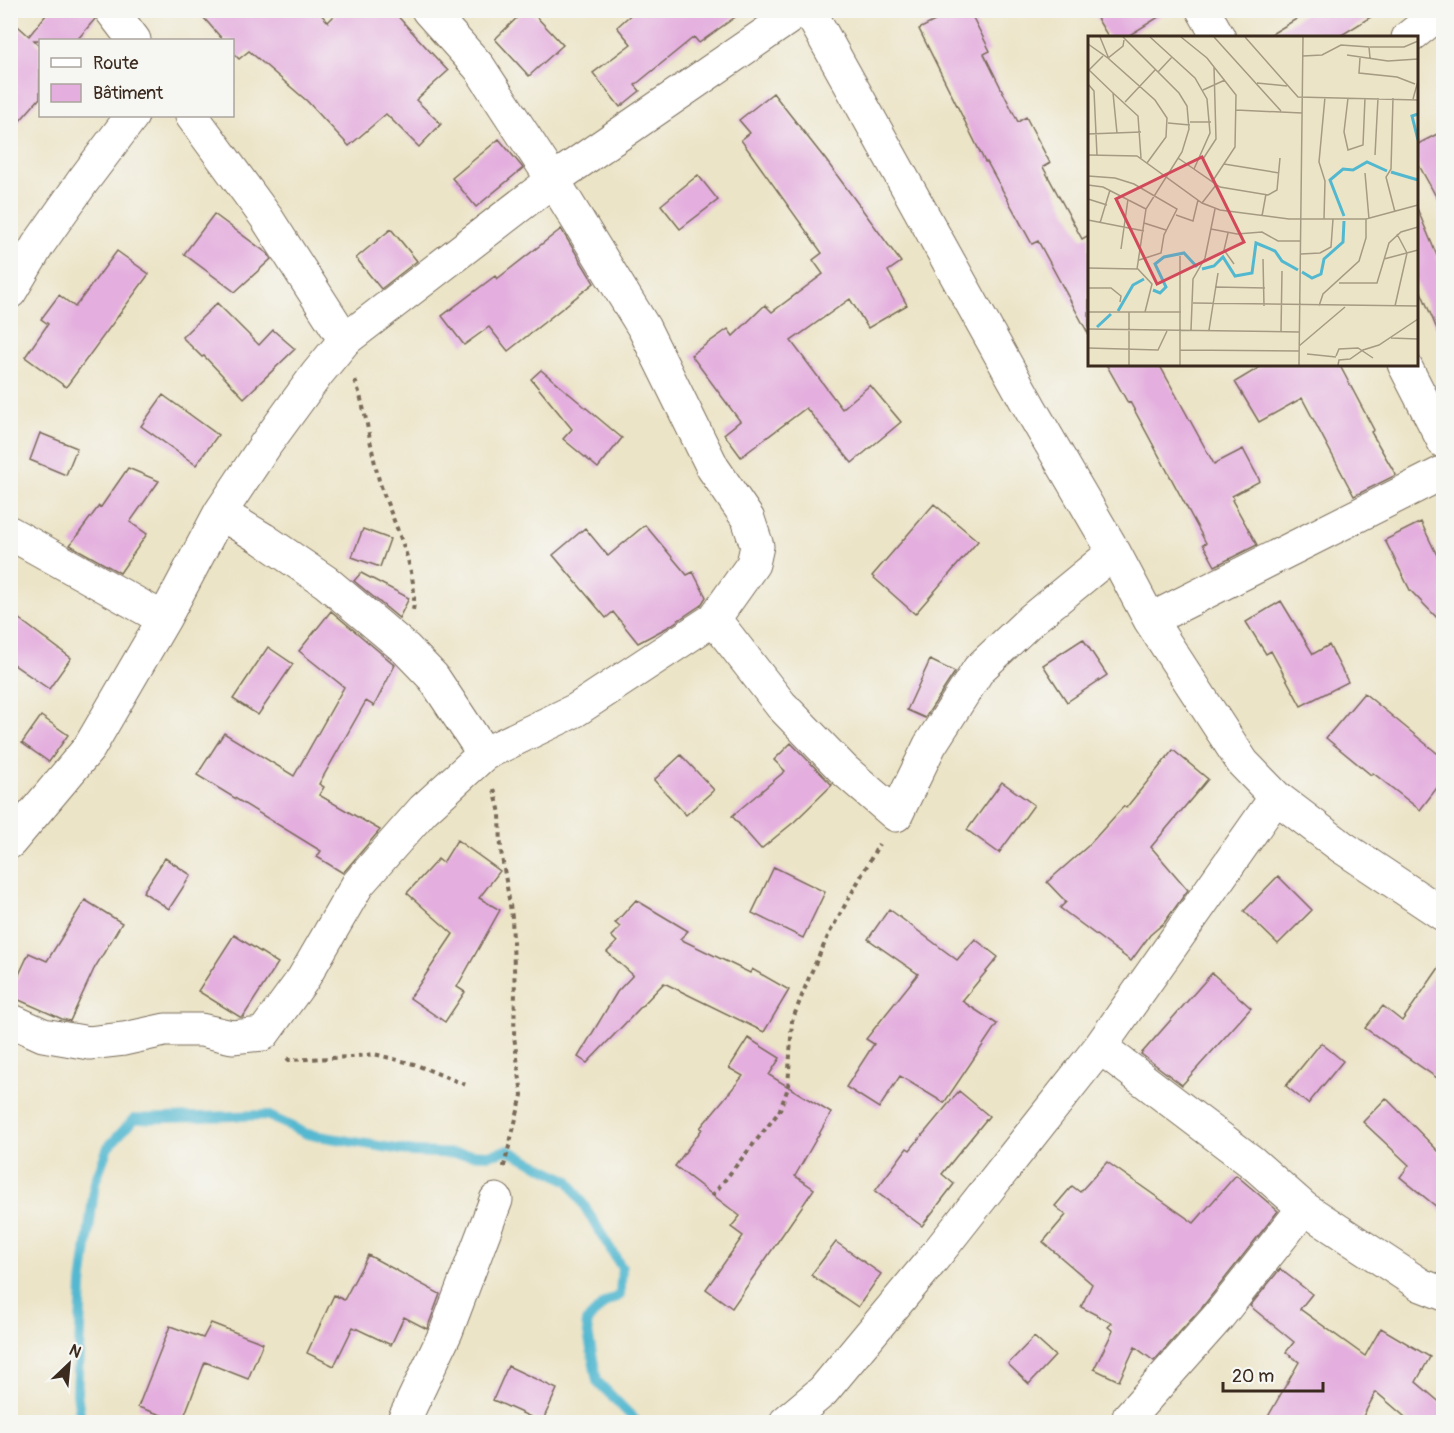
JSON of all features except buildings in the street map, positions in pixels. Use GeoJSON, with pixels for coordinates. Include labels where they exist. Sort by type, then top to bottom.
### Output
{"type":"FeatureCollection","features":[{"type":"Feature","properties":{"kind":"street"},"geometry":{"type":"LineString","coordinates":[[111,10],[133,39]]}},
{"type":"Feature","properties":{"kind":"street"},"geometry":{"type":"LineString","coordinates":[[10,1020],[43,1035],[89,1043],[124,1039],[165,1030],[201,1030],[232,1036],[263,1034],[303,979],[358,884],[423,810],[484,754],[576,710],[714,620],[753,564],[757,546],[748,519],[713,468],[644,328],[553,180],[479,67],[428,10]]}},
{"type":"Feature","properties":{"kind":"street"},"geometry":{"type":"LineString","coordinates":[[10,842],[89,748],[164,619],[220,513],[266,444],[345,340],[553,180],[800,10]]}},
{"type":"Feature","properties":{"kind":"street"},"geometry":{"type":"LineString","coordinates":[[809,10],[1150,620],[1243,763],[1276,797],[1342,847],[1443,915]]}},
{"type":"Feature","properties":{"kind":"street"},"geometry":{"type":"LineString","coordinates":[[1203,10],[1218,36]]}},
{"type":"Feature","properties":{"kind":"street"},"geometry":{"type":"LineString","coordinates":[[1410,36],[1443,10]]}},
{"type":"Feature","properties":{"kind":"street"},"geometry":{"type":"LineString","coordinates":[[1418,51],[1443,40]]}},
{"type":"Feature","properties":{"kind":"street"},"geometry":{"type":"LineString","coordinates":[[10,292],[82,181],[131,117]]}},
{"type":"Feature","properties":{"kind":"street"},"geometry":{"type":"LineString","coordinates":[[193,117],[266,217],[345,340]]}},
{"type":"Feature","properties":{"kind":"street"},"geometry":{"type":"LineString","coordinates":[[1406,366],[1433,394],[1443,442]]}},
{"type":"Feature","properties":{"kind":"street"},"geometry":{"type":"LineString","coordinates":[[1150,620],[1443,472]]}},
{"type":"Feature","properties":{"kind":"street"},"geometry":{"type":"LineString","coordinates":[[220,513],[326,582],[406,649],[433,677],[484,754]]}},
{"type":"Feature","properties":{"kind":"street"},"geometry":{"type":"LineString","coordinates":[[10,533],[164,619]]}},
{"type":"Feature","properties":{"kind":"street"},"geometry":{"type":"LineString","coordinates":[[714,620],[781,705],[844,770],[896,815],[930,745],[980,669],[1031,620],[1114,552]]}},
{"type":"Feature","properties":{"kind":"street"},"geometry":{"type":"LineString","coordinates":[[786,1422],[824,1391],[932,1260],[1100,1047],[1276,797]]}},
{"type":"Feature","properties":{"kind":"street"},"geometry":{"type":"LineString","coordinates":[[1100,1047],[1253,1163],[1304,1208],[1420,1285],[1443,1293]]}},
{"type":"Feature","properties":{"kind":"street"},"geometry":{"type":"LineString","coordinates":[[403,1422],[446,1332],[496,1200]]}},
{"type":"Feature","properties":{"kind":"street"},"geometry":{"type":"LineString","coordinates":[[1128,1422],[1129,1417],[1218,1317],[1304,1208]]}},
{"type":"Feature","properties":{"kind":"path"},"geometry":{"type":"LineString","coordinates":[[345,340],[361,397],[377,473],[402,538],[412,580],[414,604],[406,649]]}},
{"type":"Feature","properties":{"kind":"path"},"geometry":{"type":"LineString","coordinates":[[484,754],[500,813],[501,850],[512,917],[514,1036],[522,1095],[496,1200]]}},
{"type":"Feature","properties":{"kind":"path"},"geometry":{"type":"LineString","coordinates":[[712,1196],[779,1112],[788,1088],[792,1021],[802,993],[830,932],[896,815]]}},
{"type":"Feature","properties":{"kind":"path"},"geometry":{"type":"LineString","coordinates":[[263,1034],[289,1060],[374,1054],[414,1064],[466,1085]]}},
{"type":"Feature","properties":{"kind":"waterway"},"geometry":{"type":"LineString","coordinates":[[81,1422],[77,1393],[82,1285],[95,1182],[108,1147],[134,1119],[267,1115],[307,1134],[414,1152],[488,1155],[508,1150],[569,1181],[622,1268],[620,1295],[605,1303],[586,1322],[597,1381],[637,1422]]}}]}
